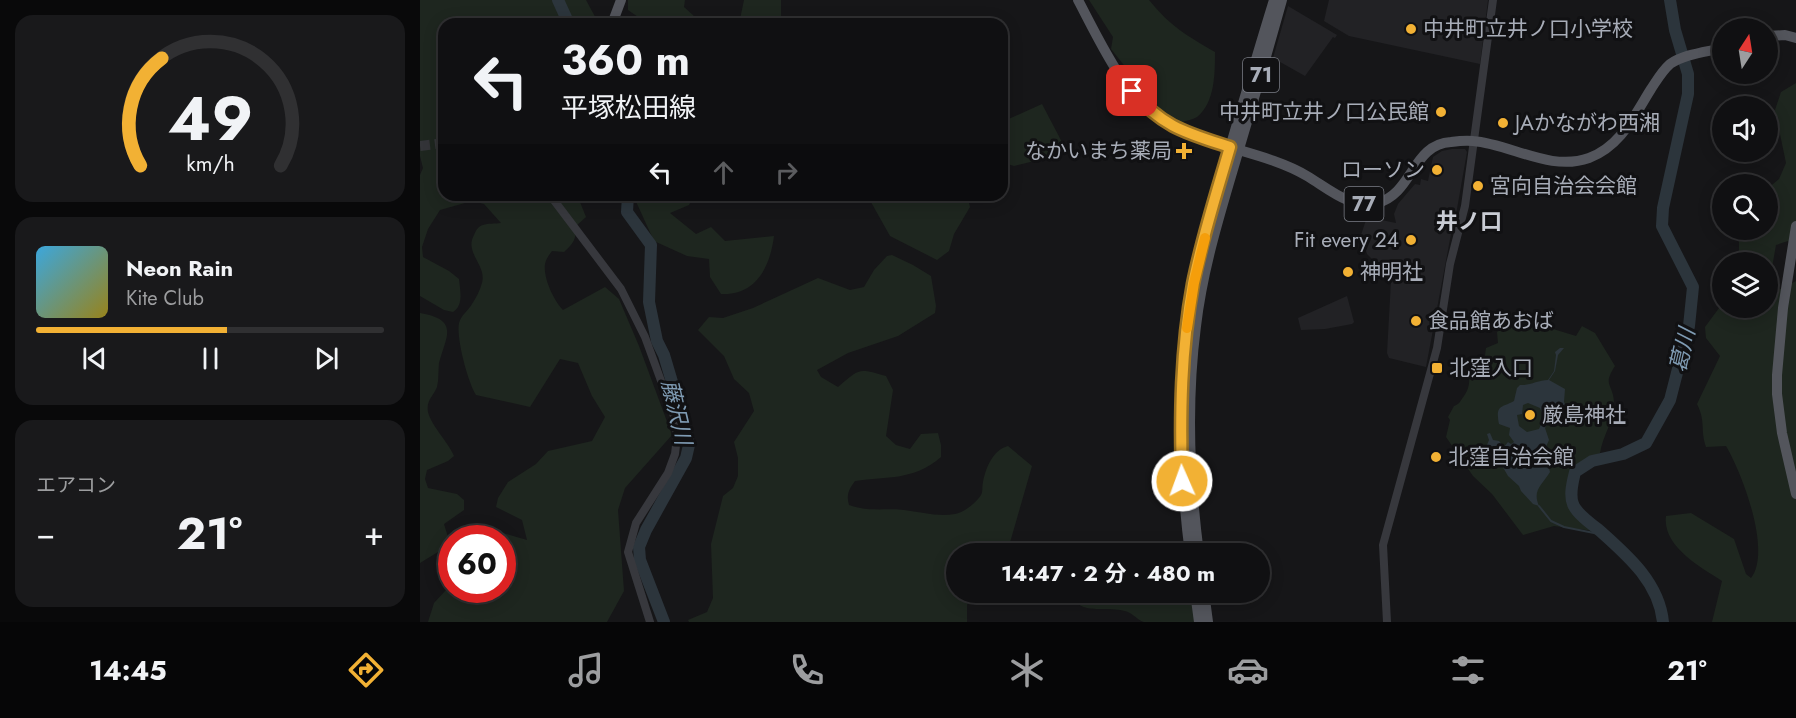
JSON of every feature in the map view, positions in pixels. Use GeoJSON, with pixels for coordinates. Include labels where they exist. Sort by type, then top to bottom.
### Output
{"type":"FeatureCollection","features":[{"type":"Feature","properties":{"kind":"main road"},"geometry":{"type":"LineString","coordinates":[[614,18],[621,0]]}},
{"type":"Feature","properties":{"kind":"main road","name":"77"},"geometry":{"type":"LineString","coordinates":[[1078,0],[1125,81],[1151,113],[1180,129],[1288,166],[1344,200],[1356,204],[1380,202],[1398,192],[1418,160],[1433,146],[1449,142],[1474,141],[1539,158],[1568,161],[1587,159],[1602,151],[1626,131],[1661,74],[1677,60],[1712,50]]}},
{"type":"Feature","properties":{"kind":"main road","name":"71"},"geometry":{"type":"LineString","coordinates":[[1198,543],[1191,481],[1189,413],[1192,358],[1203,283],[1235,148],[1274,0]]}},
{"type":"Feature","properties":{"kind":"main road","name":"71"},"geometry":{"type":"LineString","coordinates":[[1189,543],[1182,481],[1180,423],[1181,381],[1194,283],[1282,0]]}},
{"type":"Feature","properties":{"kind":"main road"},"geometry":{"type":"LineString","coordinates":[[1778,35],[1796,38]]}},
{"type":"Feature","properties":{"kind":"main road"},"geometry":{"type":"LineString","coordinates":[[1796,226],[1783,308],[1777,394],[1782,433],[1796,494]]}},
{"type":"Feature","properties":{"kind":"main road"},"geometry":{"type":"LineString","coordinates":[[1196,603],[1199,622]]}},
{"type":"Feature","properties":{"kind":"main road"},"geometry":{"type":"LineString","coordinates":[[1205,603],[1208,622]]}},
{"type":"Feature","properties":{"kind":"street"},"geometry":{"type":"LineString","coordinates":[[1387,622],[1383,559],[1385,533],[1432,370],[1450,264],[1465,206],[1493,0]]}},
{"type":"Feature","properties":{"kind":"street"},"geometry":{"type":"LineString","coordinates":[[555,201],[621,288],[645,337],[675,419],[677,437],[675,454],[668,473],[636,523],[628,552],[650,622]]}},
{"type":"Feature","properties":{"kind":"shaded area"},"geometry":{"type":"Polygon","coordinates":[[[420,0],[586,0],[596,18],[438,18],[438,201],[472,201],[440,210],[428,229],[422,247],[423,257],[459,279],[459,305],[453,312],[444,310],[420,296],[420,175],[423,168],[420,156],[420,0]]]}},
{"type":"Feature","properties":{"kind":"shaded area"},"geometry":{"type":"Polygon","coordinates":[[[628,0],[685,0],[684,7],[694,16],[705,18],[639,18],[628,10],[628,0]]]}},
{"type":"Feature","properties":{"kind":"shaded area"},"geometry":{"type":"Polygon","coordinates":[[[744,0],[781,0],[781,18],[740,18],[744,0]]]}},
{"type":"Feature","properties":{"kind":"shaded area"},"geometry":{"type":"Polygon","coordinates":[[[1089,0],[1149,0],[1179,30],[1215,52],[1211,96],[1197,117],[1178,123],[1159,109],[1111,49],[1113,37],[1089,0]]]}},
{"type":"Feature","properties":{"kind":"shaded area","name":"中井町立井ノ口小学校"},"geometry":{"type":"Polygon","coordinates":[[[1329,0],[1488,0],[1480,64],[1349,36],[1324,21],[1329,0]]]}},
{"type":"Feature","properties":{"kind":"shaded area"},"geometry":{"type":"Polygon","coordinates":[[[1288,6],[1337,35],[1333,37],[1305,76],[1273,58],[1288,6]]]}},
{"type":"Feature","properties":{"kind":"shaded area"},"geometry":{"type":"Polygon","coordinates":[[[1796,83],[1796,252],[1788,241],[1776,245],[1775,252],[1739,252],[1739,240],[1778,240],[1778,180],[1786,163],[1778,124],[1778,101],[1781,92],[1796,83]]]}},
{"type":"Feature","properties":{"kind":"shaded area"},"geometry":{"type":"Polygon","coordinates":[[[1042,104],[1064,146],[1063,154],[1014,166],[1008,164],[1008,119],[1042,104]]]}},
{"type":"Feature","properties":{"kind":"shaded area"},"geometry":{"type":"Polygon","coordinates":[[[1465,149],[1467,152],[1454,226],[1456,227],[1454,234],[1451,234],[1426,367],[1389,358],[1387,353],[1391,281],[1367,254],[1361,235],[1367,217],[1396,223],[1394,214],[1398,204],[1415,184],[1420,185],[1421,179],[1428,181],[1433,157],[1442,151],[1465,149]]]}},
{"type":"Feature","properties":{"kind":"shaded area"},"geometry":{"type":"Polygon","coordinates":[[[472,201],[580,202],[586,217],[575,227],[574,241],[564,252],[552,251],[545,262],[550,289],[563,310],[605,287],[619,299],[672,435],[625,488],[618,510],[624,591],[607,622],[428,622],[434,603],[438,599],[438,603],[516,603],[516,537],[527,540],[522,520],[496,507],[498,498],[508,482],[536,464],[548,451],[592,441],[605,417],[592,396],[578,363],[560,359],[530,407],[476,395],[463,360],[459,323],[482,283],[481,270],[472,248],[474,235],[481,226],[501,223],[484,204],[472,201]]]}},
{"type":"Feature","properties":{"kind":"shaded area"},"geometry":{"type":"Polygon","coordinates":[[[636,201],[691,201],[689,205],[670,213],[696,234],[711,227],[725,241],[774,236],[765,269],[752,285],[733,293],[721,294],[710,277],[709,259],[687,256],[654,241],[636,201]]]}},
{"type":"Feature","properties":{"kind":"shaded area"},"geometry":{"type":"Polygon","coordinates":[[[870,201],[968,201],[970,207],[954,234],[949,251],[937,260],[890,236],[870,201]]]}},
{"type":"Feature","properties":{"kind":"shaded area"},"geometry":{"type":"Polygon","coordinates":[[[892,255],[931,276],[935,313],[898,336],[848,353],[817,370],[821,377],[838,387],[860,371],[886,376],[893,390],[886,436],[896,445],[910,449],[921,434],[938,433],[941,457],[931,465],[910,474],[855,481],[849,492],[849,505],[936,515],[958,513],[979,498],[991,460],[998,451],[1008,446],[1032,466],[1010,543],[946,543],[946,603],[968,603],[967,622],[689,622],[688,620],[707,612],[713,598],[711,544],[723,496],[733,488],[738,476],[738,458],[734,442],[754,411],[749,393],[734,379],[724,356],[698,330],[709,317],[723,318],[753,308],[818,278],[850,290],[864,287],[874,270],[887,256],[892,255]]]}},
{"type":"Feature","properties":{"kind":"shaded area"},"geometry":{"type":"Polygon","coordinates":[[[1796,281],[1796,622],[1712,622],[1722,581],[1694,562],[1676,546],[1666,527],[1666,516],[1691,513],[1734,539],[1746,574],[1751,578],[1757,566],[1758,550],[1757,531],[1752,512],[1733,458],[1726,446],[1706,447],[1704,441],[1697,404],[1720,356],[1706,338],[1705,327],[1712,318],[1778,318],[1778,289],[1796,281]]]}},
{"type":"Feature","properties":{"kind":"shaded area"},"geometry":{"type":"Polygon","coordinates":[[[1347,296],[1354,322],[1352,324],[1325,329],[1301,330],[1298,318],[1347,296]]]}},
{"type":"Feature","properties":{"kind":"shaded area"},"geometry":{"type":"Polygon","coordinates":[[[420,313],[441,320],[447,330],[439,363],[437,387],[429,401],[428,412],[454,456],[427,470],[425,479],[428,488],[457,494],[464,500],[464,510],[444,525],[438,525],[438,552],[420,563],[420,313]]]}},
{"type":"Feature","properties":{"kind":"shaded area"},"geometry":{"type":"Polygon","coordinates":[[[1531,318],[1540,325],[1576,336],[1582,326],[1595,333],[1615,366],[1609,377],[1614,409],[1600,453],[1584,462],[1572,474],[1567,489],[1573,511],[1594,531],[1554,526],[1523,535],[1492,494],[1473,476],[1446,437],[1450,420],[1448,417],[1467,390],[1472,368],[1484,362],[1486,348],[1498,343],[1497,332],[1531,318]]]}},
{"type":"Feature","properties":{"kind":"shaded area"},"geometry":{"type":"Polygon","coordinates":[[[1564,348],[1558,355],[1555,371],[1549,380],[1565,389],[1564,402],[1569,412],[1557,411],[1545,428],[1549,440],[1541,458],[1548,465],[1550,472],[1537,492],[1539,506],[1533,504],[1521,491],[1501,464],[1490,460],[1489,457],[1498,449],[1487,445],[1489,440],[1487,434],[1490,433],[1493,440],[1499,441],[1504,447],[1508,442],[1511,444],[1514,442],[1509,435],[1510,428],[1499,424],[1499,410],[1514,401],[1520,385],[1548,380],[1554,371],[1555,352],[1564,348]],[[1528,403],[1523,405],[1522,414],[1517,415],[1519,426],[1527,432],[1539,429],[1544,418],[1540,408],[1528,403]]]}},
{"type":"Feature","properties":{"kind":"shaded area"},"geometry":{"type":"Polygon","coordinates":[[[1077,603],[1194,603],[1205,622],[1144,622],[1125,611],[1091,609],[1077,603]]]}},
{"type":"Feature","properties":{"kind":"waterway","name":"藤沢川"},"geometry":{"type":"LineString","coordinates":[[558,0],[566,18]]}},
{"type":"Feature","properties":{"kind":"waterway","name":"葛川"},"geometry":{"type":"LineString","coordinates":[[1663,622],[1655,594],[1640,570],[1577,511],[1571,492],[1575,472],[1592,461],[1623,454],[1646,443],[1670,400],[1689,326],[1693,287],[1662,226],[1663,208],[1688,94],[1688,74],[1675,30],[1670,0]]}},
{"type":"Feature","properties":{"kind":"waterway","name":"藤沢川"},"geometry":{"type":"LineString","coordinates":[[628,201],[627,212],[651,245],[649,302],[657,341],[664,355],[689,445],[686,458],[639,547],[640,560],[664,622]]}},
{"type":"Feature","properties":{"kind":"waterway"},"geometry":{"type":"LineString","coordinates":[[1539,506],[1551,521],[1564,527],[1604,535]]}},
{"type":"Feature","properties":{"kind":"tunnel"},"geometry":{"type":"LineString","coordinates":[[420,146],[438,144]]}},
{"type":"Feature","properties":{"kind":"slow traffic"},"geometry":{"type":"LineString","coordinates":[[1187,328],[1194,283],[1205,238]]}},
{"type":"Feature","properties":{"kind":"place","name":"中井町立井ノ口小学校"},"geometry":{"type":"Point","coordinates":[1411,29]}},
{"type":"Feature","properties":{"kind":"place","name":"中井町立井ノ口公民館"},"geometry":{"type":"Point","coordinates":[1441,112]}},
{"type":"Feature","properties":{"kind":"place","name":"JAかながわ西湘"},"geometry":{"type":"Point","coordinates":[1503,123]}},
{"type":"Feature","properties":{"kind":"place","name":"なかいまち薬局"},"geometry":{"type":"Point","coordinates":[1184,151]}},
{"type":"Feature","properties":{"kind":"place","name":"ローソン"},"geometry":{"type":"Point","coordinates":[1437,170]}},
{"type":"Feature","properties":{"kind":"place","name":"宮向自治会会館"},"geometry":{"type":"Point","coordinates":[1478,186]}},
{"type":"Feature","properties":{"kind":"place","name":"Fit every 24"},"geometry":{"type":"Point","coordinates":[1411,240]}},
{"type":"Feature","properties":{"kind":"place","name":"神明社"},"geometry":{"type":"Point","coordinates":[1348,272]}},
{"type":"Feature","properties":{"kind":"place","name":"食品館あおば"},"geometry":{"type":"Point","coordinates":[1416,321]}},
{"type":"Feature","properties":{"kind":"place","name":"北窪入口"},"geometry":{"type":"Point","coordinates":[1437,368]}},
{"type":"Feature","properties":{"kind":"place","name":"厳島神社"},"geometry":{"type":"Point","coordinates":[1530,415]}},
{"type":"Feature","properties":{"kind":"place","name":"北窪自治会館"},"geometry":{"type":"Point","coordinates":[1436,457]}},
{"type":"Feature","properties":{"kind":"district","name":"井ノ口"},"geometry":{"type":"Point","coordinates":[1469,221]}},
{"type":"Feature","properties":{"kind":"route"},"geometry":{"type":"LineString","coordinates":[[1132,91],[1151,113],[1164,122],[1230,147],[1211,213],[1194,283],[1187,324],[1181,381],[1182,481]]}}]}
